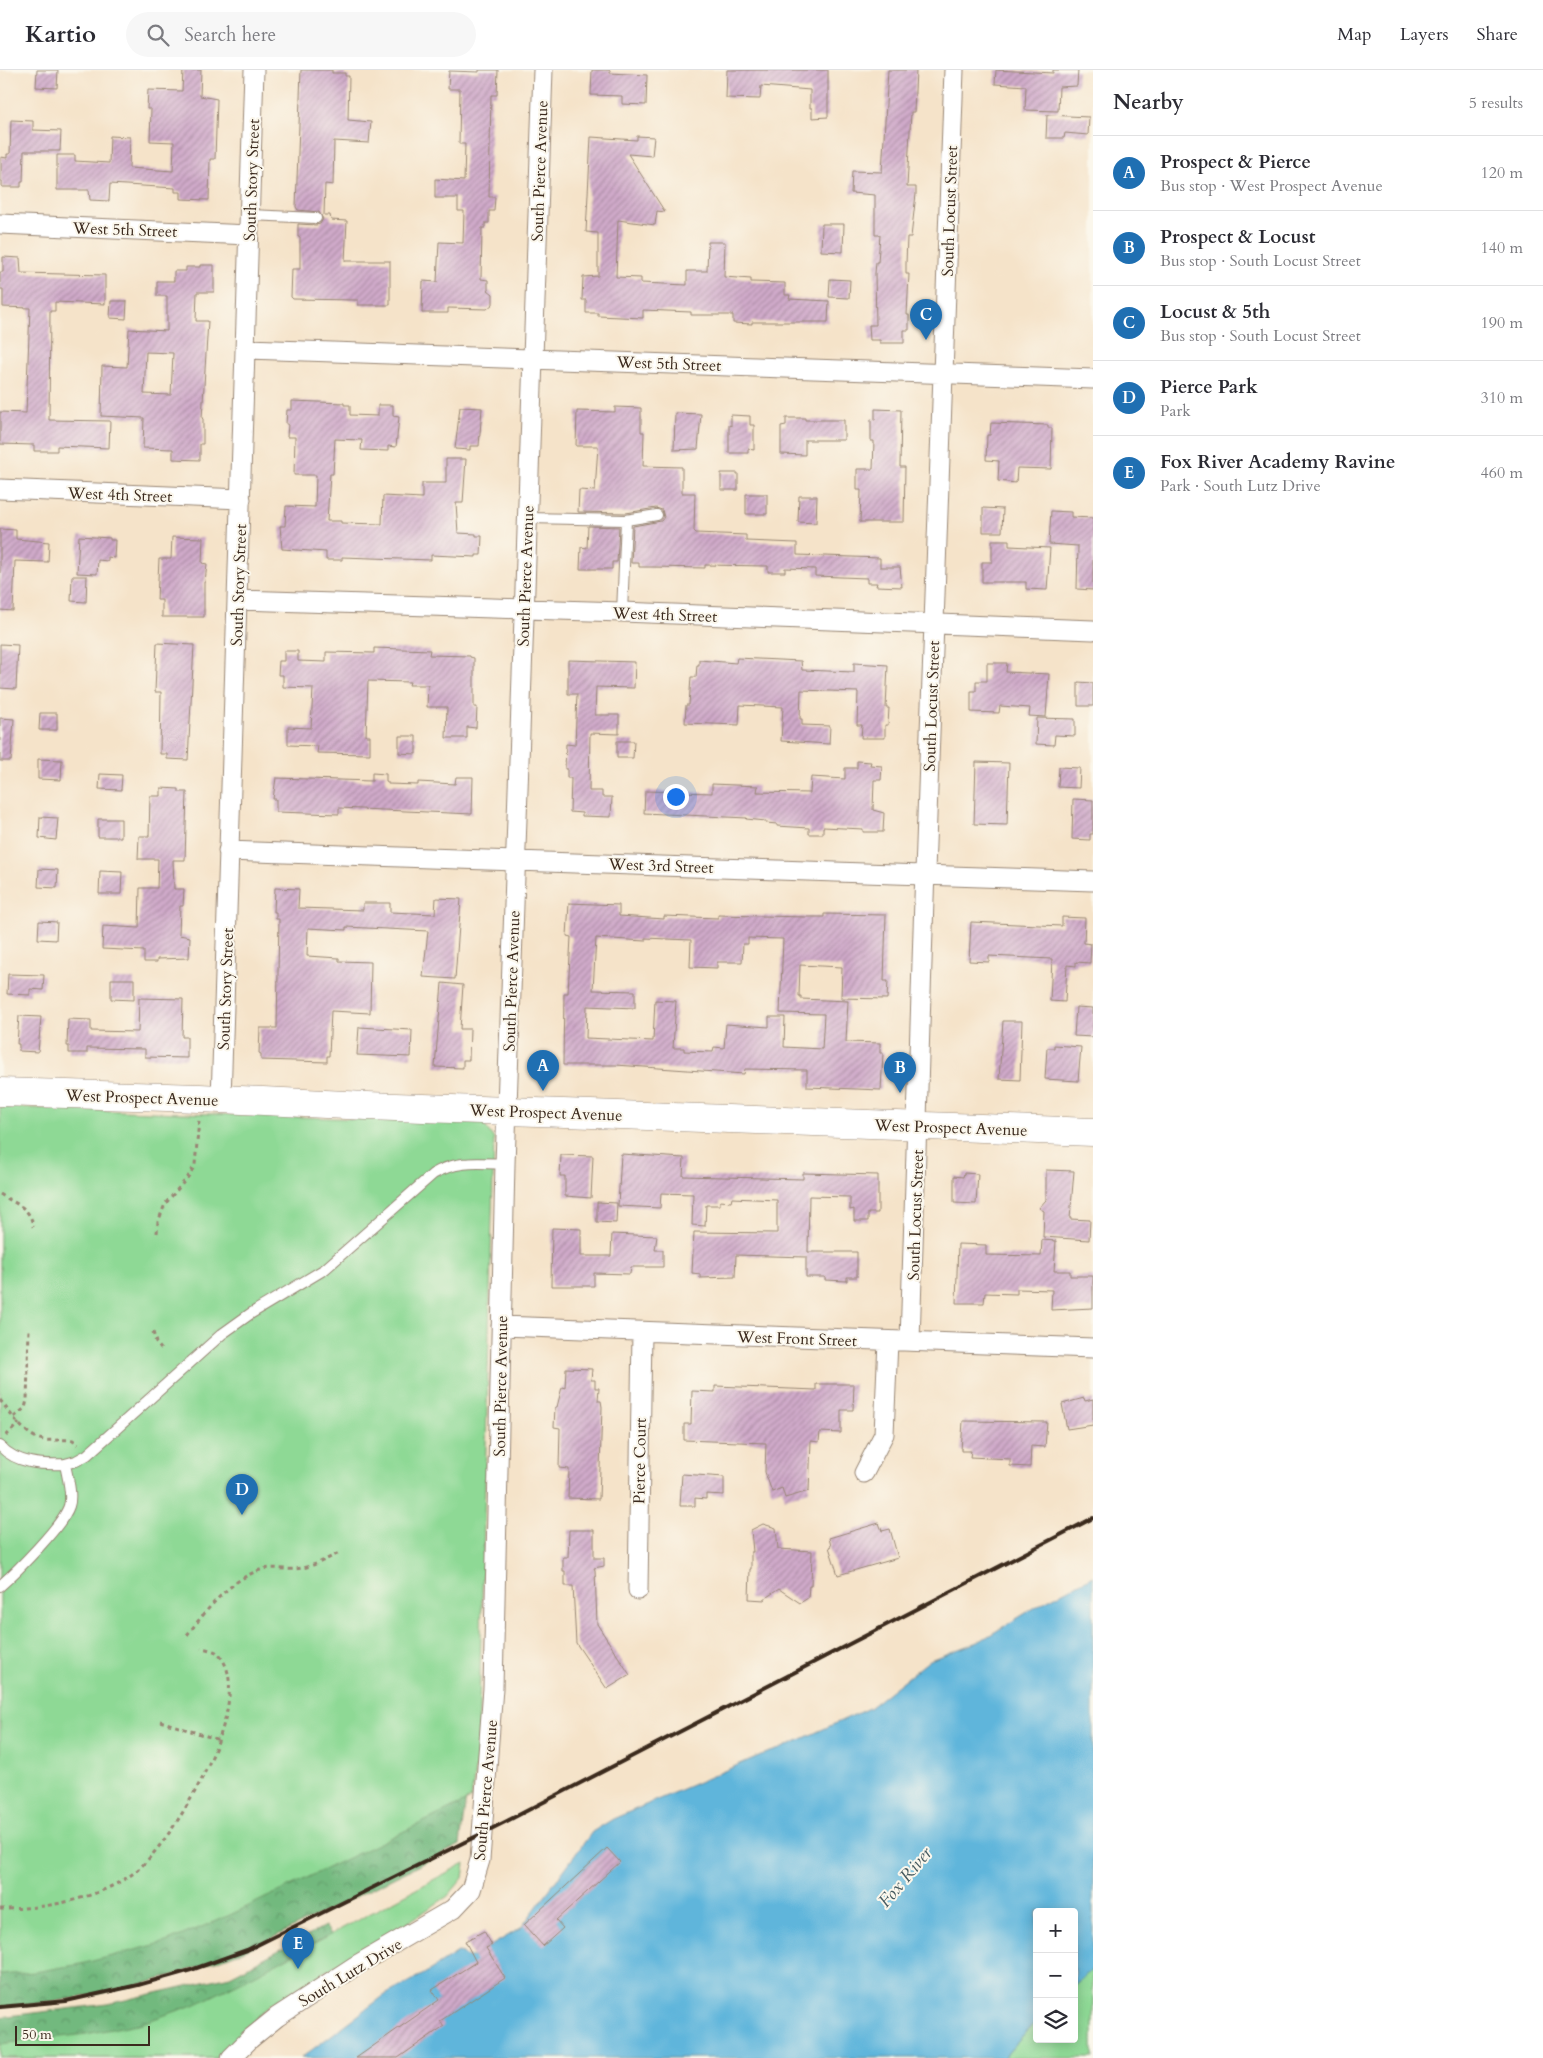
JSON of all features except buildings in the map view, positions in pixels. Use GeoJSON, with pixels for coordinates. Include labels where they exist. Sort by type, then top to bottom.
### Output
{"type":"FeatureCollection","features":[{"type":"Feature","properties":{"kind":"main road","name":"West Prospect Avenue"},"geometry":{"type":"LineString","coordinates":[[0,1092],[1093,1132]]}},
{"type":"Feature","properties":{"kind":"street","name":"South Story Street"},"geometry":{"type":"LineString","coordinates":[[221,1099],[254,70]]}},
{"type":"Feature","properties":{"kind":"street","name":"South Pierce Avenue"},"geometry":{"type":"LineString","coordinates":[[471,1890],[480,1860],[493,1698],[514,861],[542,70]]}},
{"type":"Feature","properties":{"kind":"street","name":"South Locust Street"},"geometry":{"type":"LineString","coordinates":[[910,1341],[954,70]]}},
{"type":"Feature","properties":{"kind":"street","name":"West 5th Street"},"geometry":{"type":"LineString","coordinates":[[0,224],[249,235]]}},
{"type":"Feature","properties":{"kind":"street","name":"West 5th Street"},"geometry":{"type":"LineString","coordinates":[[245,349],[1093,379]]}},
{"type":"Feature","properties":{"kind":"street","name":"West 4th Street"},"geometry":{"type":"LineString","coordinates":[[0,489],[241,499]]}},
{"type":"Feature","properties":{"kind":"street","name":"West 4th Street"},"geometry":{"type":"LineString","coordinates":[[238,600],[523,608],[1093,630]]}},
{"type":"Feature","properties":{"kind":"street","name":"West 3rd Street"},"geometry":{"type":"LineString","coordinates":[[228,851],[1093,881]]}},
{"type":"Feature","properties":{"kind":"street","name":"West Front Street"},"geometry":{"type":"LineString","coordinates":[[501,1326],[1093,1348]]}},
{"type":"Feature","properties":{"kind":"street","name":"Pierce Court"},"geometry":{"type":"LineString","coordinates":[[638,1590],[642,1332]]}},
{"type":"Feature","properties":{"kind":"street"},"geometry":{"type":"LineString","coordinates":[[864,1473],[884,1434],[888,1341]]}},
{"type":"Feature","properties":{"kind":"street","name":"South Lutz Drive"},"geometry":{"type":"LineString","coordinates":[[231,2058],[250,2039],[277,2017],[355,1966],[444,1916],[461,1902],[471,1890]]}},
{"type":"Feature","properties":{"kind":"lane"},"geometry":{"type":"LineString","coordinates":[[250,215],[316,218]]}},
{"type":"Feature","properties":{"kind":"lane"},"geometry":{"type":"LineString","coordinates":[[527,518],[626,520],[657,515]]}},
{"type":"Feature","properties":{"kind":"lane"},"geometry":{"type":"LineString","coordinates":[[622,612],[626,520]]}},
{"type":"Feature","properties":{"kind":"lane"},"geometry":{"type":"LineString","coordinates":[[0,1446],[6,1453],[20,1459],[48,1464],[65,1464],[87,1455],[222,1334],[250,1314],[325,1269],[438,1170],[456,1164],[505,1164]]}},
{"type":"Feature","properties":{"kind":"lane"},"geometry":{"type":"LineString","coordinates":[[0,1586],[54,1528],[68,1509],[70,1500],[65,1464]]}},
{"type":"Feature","properties":{"kind":"path"},"geometry":{"type":"LineString","coordinates":[[157,1232],[158,1222],[165,1204],[196,1165],[199,1115]]}},
{"type":"Feature","properties":{"kind":"path"},"geometry":{"type":"LineString","coordinates":[[0,1194],[26,1210],[31,1215],[34,1227]]}},
{"type":"Feature","properties":{"kind":"path"},"geometry":{"type":"LineString","coordinates":[[14,1417],[24,1408],[27,1400],[29,1329]]}},
{"type":"Feature","properties":{"kind":"path"},"geometry":{"type":"LineString","coordinates":[[153,1332],[156,1343],[161,1349]]}},
{"type":"Feature","properties":{"kind":"path"},"geometry":{"type":"LineString","coordinates":[[0,1400],[31,1435],[42,1440],[73,1440],[87,1455]]}},
{"type":"Feature","properties":{"kind":"path"},"geometry":{"type":"LineString","coordinates":[[0,1442],[19,1423]]}},
{"type":"Feature","properties":{"kind":"path"},"geometry":{"type":"LineString","coordinates":[[186,1635],[216,1601],[243,1578],[262,1569],[295,1569],[307,1566],[341,1552]]}},
{"type":"Feature","properties":{"kind":"path"},"geometry":{"type":"LineString","coordinates":[[0,1910],[83,1897],[111,1887],[133,1874],[152,1856],[182,1815],[208,1766],[219,1740],[227,1707],[229,1682],[224,1663],[214,1651],[201,1648]]}},
{"type":"Feature","properties":{"kind":"path"},"geometry":{"type":"LineString","coordinates":[[160,1721],[219,1740]]}},
{"type":"Feature","properties":{"kind":"green space"},"geometry":{"type":"Polygon","coordinates":[[[0,1107],[483,1123],[494,1139],[478,1749],[471,1799],[230,1915],[166,1942],[81,1964],[35,1972],[0,1975],[0,1107]]]}},
{"type":"Feature","properties":{"kind":"green space"},"geometry":{"type":"Polygon","coordinates":[[[473,1742],[460,1845],[270,1939],[205,1965],[172,1976],[104,1993],[35,2004],[0,2007],[0,1942],[473,1742]]]}},
{"type":"Feature","properties":{"kind":"green space"},"geometry":{"type":"Polygon","coordinates":[[[465,1863],[463,1878],[448,1896],[401,1927],[272,2003],[216,2058],[0,2058],[0,2044],[86,2034],[142,2023],[194,2005],[245,1980],[465,1863]]]}},
{"type":"Feature","properties":{"kind":"green space"},"geometry":{"type":"Polygon","coordinates":[[[325,1926],[348,1957],[272,2003],[216,2058],[0,2058],[0,2017],[108,2004],[230,1976],[325,1926]]]}},
{"type":"Feature","properties":{"kind":"green space"},"geometry":{"type":"Polygon","coordinates":[[[1093,1969],[1093,2058],[1003,2058],[1033,2025],[1033,2043],[1078,2043],[1078,1982],[1093,1969]]]}},
{"type":"Feature","properties":{"kind":"water","name":"Fox River"},"geometry":{"type":"Polygon","coordinates":[[[1093,1576],[1093,1969],[1078,1982],[1078,1908],[1033,1908],[1033,2025],[1003,2058],[301,2058],[385,1995],[424,1974],[458,1952],[463,1953],[466,1957],[472,1957],[521,1928],[592,1832],[613,1819],[761,1755],[780,1749],[869,1708],[930,1660],[980,1641],[1044,1602],[1093,1576]]]}},
{"type":"Feature","properties":{"kind":"railway"},"geometry":{"type":"LineString","coordinates":[[0,2007],[66,2001],[138,1985],[191,1970],[247,1950],[507,1821],[1093,1518]]}},
{"type":"Feature","properties":{"kind":"place","name":"Locust & 5th"},"geometry":{"type":"Point","coordinates":[926,340]}},
{"type":"Feature","properties":{"kind":"place","name":"Prospect & Pierce"},"geometry":{"type":"Point","coordinates":[543,1091]}},
{"type":"Feature","properties":{"kind":"place","name":"Prospect & Locust"},"geometry":{"type":"Point","coordinates":[900,1093]}},
{"type":"Feature","properties":{"kind":"place","name":"Pierce Park"},"geometry":{"type":"Point","coordinates":[242,1515]}},
{"type":"Feature","properties":{"kind":"place","name":"Fox River Academy Ravine"},"geometry":{"type":"Point","coordinates":[298,1969]}}]}
